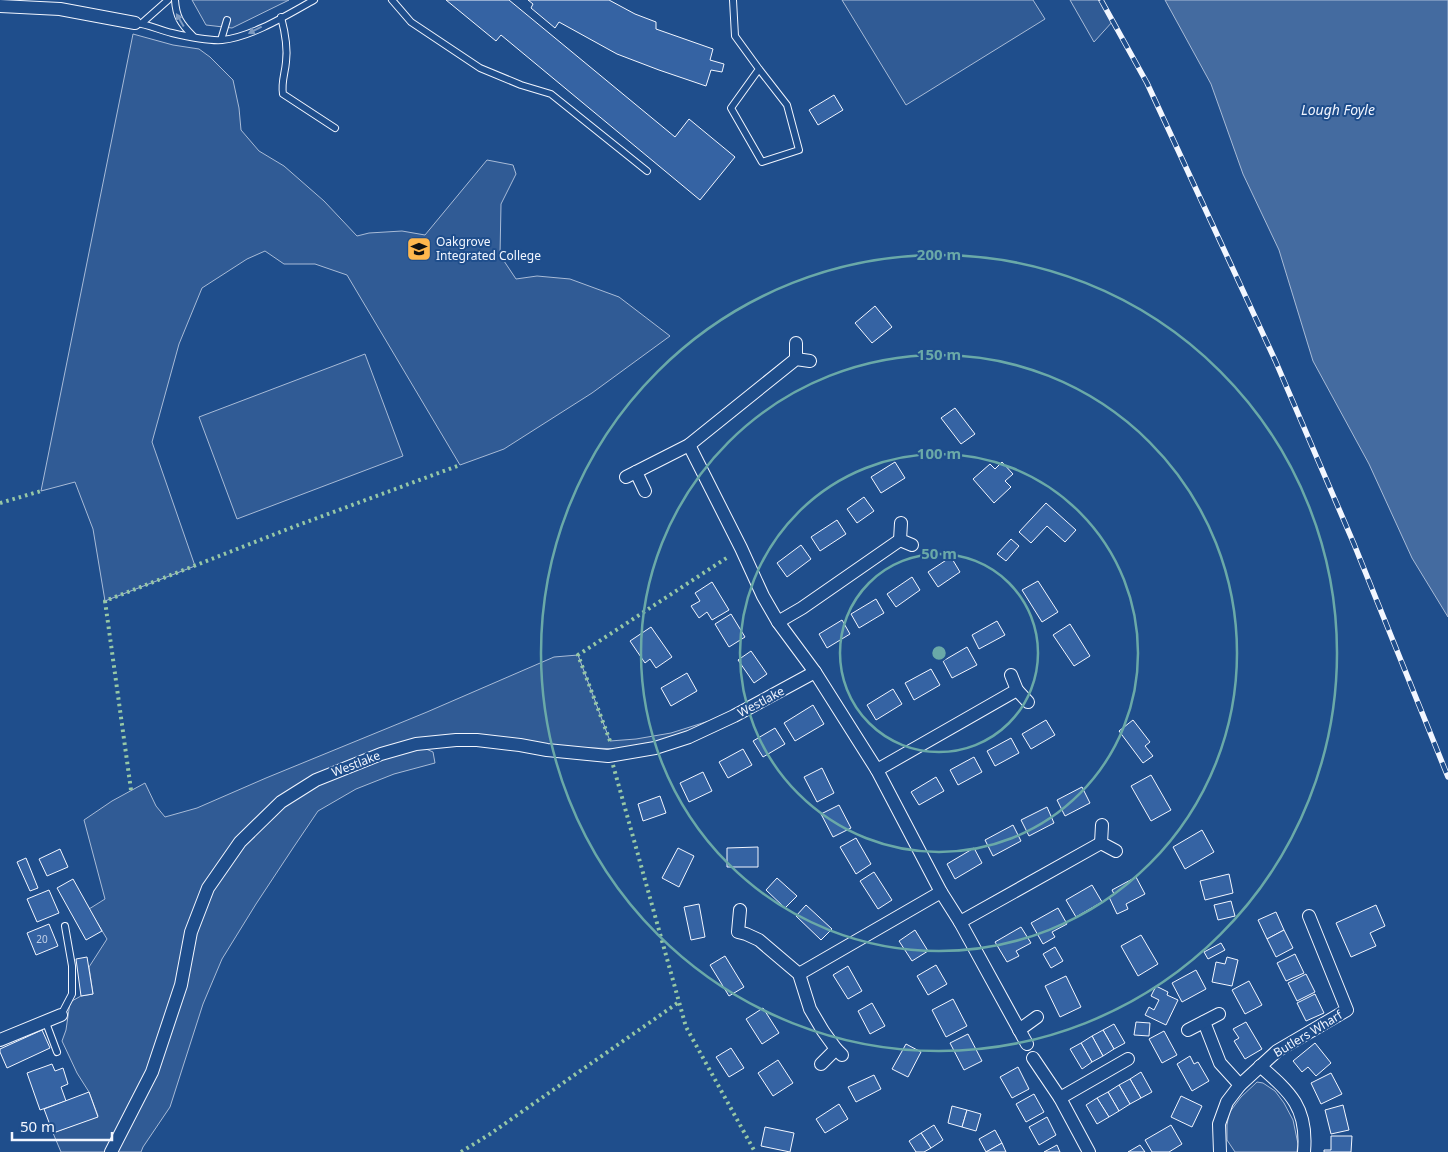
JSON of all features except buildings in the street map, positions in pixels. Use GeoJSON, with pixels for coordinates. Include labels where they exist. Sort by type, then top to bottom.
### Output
{"type":"FeatureCollection","features":[{"type":"Feature","properties":{"kind":"street"},"geometry":{"type":"LineString","coordinates":[[0,6],[60,9],[138,23]]}},
{"type":"Feature","properties":{"kind":"street"},"geometry":{"type":"LineString","coordinates":[[796,343],[796,359]]}},
{"type":"Feature","properties":{"kind":"street"},"geometry":{"type":"LineString","coordinates":[[796,359],[810,362]]}},
{"type":"Feature","properties":{"kind":"street"},"geometry":{"type":"LineString","coordinates":[[644,490],[631,475],[689,445],[796,359]]}},
{"type":"Feature","properties":{"kind":"street"},"geometry":{"type":"LineString","coordinates":[[689,445],[742,548],[763,596],[778,622],[815,672],[876,770],[1027,1044]]}},
{"type":"Feature","properties":{"kind":"street"},"geometry":{"type":"LineString","coordinates":[[900,540],[901,523]]}},
{"type":"Feature","properties":{"kind":"street"},"geometry":{"type":"LineString","coordinates":[[778,622],[802,608],[900,540]]}},
{"type":"Feature","properties":{"kind":"street"},"geometry":{"type":"LineString","coordinates":[[900,540],[912,545]]}},
{"type":"Feature","properties":{"kind":"street","name":"Westlake"},"geometry":{"type":"LineString","coordinates":[[111,1152],[152,1072],[181,984],[191,932],[208,888],[240,842],[281,802],[316,780],[381,754],[416,744],[477,740],[608,756],[655,748],[689,737],[734,716],[815,672]]}},
{"type":"Feature","properties":{"kind":"street"},"geometry":{"type":"LineString","coordinates":[[1012,674],[1017,690],[1028,702]]}},
{"type":"Feature","properties":{"kind":"street"},"geometry":{"type":"LineString","coordinates":[[876,770],[1017,690]]}},
{"type":"Feature","properties":{"kind":"street"},"geometry":{"type":"LineString","coordinates":[[1101,843],[1102,825]]}},
{"type":"Feature","properties":{"kind":"street"},"geometry":{"type":"LineString","coordinates":[[960,922],[1101,843]]}},
{"type":"Feature","properties":{"kind":"street"},"geometry":{"type":"LineString","coordinates":[[1101,843],[1116,851]]}},
{"type":"Feature","properties":{"kind":"street"},"geometry":{"type":"LineString","coordinates":[[799,974],[942,892]]}},
{"type":"Feature","properties":{"kind":"street"},"geometry":{"type":"LineString","coordinates":[[740,910],[738,932],[759,940],[799,974],[810,1009],[839,1052],[821,1064]]}},
{"type":"Feature","properties":{"kind":"street","name":"Butlers Wharf"},"geometry":{"type":"LineString","coordinates":[[1218,1152],[1219,1124],[1226,1102],[1240,1085],[1277,1050],[1348,1010],[1309,916]]}},
{"type":"Feature","properties":{"kind":"street"},"geometry":{"type":"LineString","coordinates":[[1188,1030],[1219,1014]]}},
{"type":"Feature","properties":{"kind":"street"},"geometry":{"type":"LineString","coordinates":[[0,1040],[61,1015]]}},
{"type":"Feature","properties":{"kind":"street"},"geometry":{"type":"LineString","coordinates":[[1019,1030],[1037,1017]]}},
{"type":"Feature","properties":{"kind":"street"},"geometry":{"type":"LineString","coordinates":[[1204,1022],[1220,1063],[1240,1085]]}},
{"type":"Feature","properties":{"kind":"street"},"geometry":{"type":"LineString","coordinates":[[1033,1058],[1060,1098],[1089,1152]]}},
{"type":"Feature","properties":{"kind":"street"},"geometry":{"type":"LineString","coordinates":[[1060,1098],[1128,1059]]}},
{"type":"Feature","properties":{"kind":"street","name":"Butlers Wharf"},"geometry":{"type":"LineString","coordinates":[[1260,1066],[1287,1090],[1302,1114],[1305,1138],[1304,1152]]}},
{"type":"Feature","properties":{"kind":"lane"},"geometry":{"type":"LineString","coordinates":[[138,23],[168,0]]}},
{"type":"Feature","properties":{"kind":"lane"},"geometry":{"type":"LineString","coordinates":[[175,0],[176,12],[182,25],[194,37]]}},
{"type":"Feature","properties":{"kind":"lane"},"geometry":{"type":"LineString","coordinates":[[138,23],[171,33],[208,40],[222,40],[246,35],[314,0]]}},
{"type":"Feature","properties":{"kind":"lane"},"geometry":{"type":"LineString","coordinates":[[392,0],[412,22],[480,68],[520,85],[551,94],[647,171]]}},
{"type":"Feature","properties":{"kind":"lane"},"geometry":{"type":"LineString","coordinates":[[733,0],[735,36],[787,105],[799,150],[762,162],[731,108],[759,70]]}},
{"type":"Feature","properties":{"kind":"lane"},"geometry":{"type":"LineString","coordinates":[[281,17],[286,36],[286,61],[281,85],[283,94],[335,128]]}},
{"type":"Feature","properties":{"kind":"lane"},"geometry":{"type":"LineString","coordinates":[[222,40],[227,20]]}},
{"type":"Feature","properties":{"kind":"lane"},"geometry":{"type":"LineString","coordinates":[[61,1015],[72,994],[72,966],[65,926]]}},
{"type":"Feature","properties":{"kind":"lane"},"geometry":{"type":"LineString","coordinates":[[45,1020],[56,1052]]}},
{"type":"Feature","properties":{"kind":"shaded area"},"geometry":{"type":"Polygon","coordinates":[[[192,0],[289,0],[232,28],[206,25],[192,0]]]}},
{"type":"Feature","properties":{"kind":"shaded area"},"geometry":{"type":"Polygon","coordinates":[[[842,0],[1033,0],[1045,19],[906,105],[842,0]]]}},
{"type":"Feature","properties":{"kind":"shaded area"},"geometry":{"type":"Polygon","coordinates":[[[1070,0],[1101,0],[1113,21],[1094,42],[1070,0]]]}},
{"type":"Feature","properties":{"kind":"shaded area"},"geometry":{"type":"Polygon","coordinates":[[[133,34],[173,45],[199,49],[210,57],[233,80],[239,108],[241,130],[259,151],[284,166],[324,201],[357,236],[369,233],[402,231],[425,235],[487,160],[513,165],[516,174],[501,204],[500,255],[516,279],[537,276],[570,279],[619,297],[670,336],[592,393],[504,449],[460,465],[347,275],[315,264],[284,264],[265,251],[247,259],[202,288],[179,344],[152,442],[195,566],[105,601],[93,529],[75,482],[41,491],[133,34]]]}},
{"type":"Feature","properties":{"kind":"shaded area"},"geometry":{"type":"Polygon","coordinates":[[[365,354],[403,456],[237,519],[199,417],[365,354]]]}},
{"type":"Feature","properties":{"kind":"shaded area"},"geometry":{"type":"Polygon","coordinates":[[[578,655],[610,741],[671,733],[712,720],[656,743],[618,749],[520,745],[417,745],[433,752],[435,763],[394,774],[356,789],[318,811],[222,959],[203,1004],[170,1107],[141,1152],[61,1152],[53,1133],[98,1116],[89,1092],[77,1073],[62,1041],[66,1030],[70,1002],[81,996],[93,994],[89,967],[107,939],[89,909],[105,899],[84,820],[112,801],[145,783],[156,806],[165,817],[197,808],[554,657],[578,655]]]}},
{"type":"Feature","properties":{"kind":"shaded area"},"geometry":{"type":"Polygon","coordinates":[[[1257,1082],[1263,1083],[1275,1091],[1284,1103],[1293,1120],[1298,1144],[1297,1152],[1235,1152],[1227,1140],[1229,1113],[1241,1097],[1257,1082]]]}},
{"type":"Feature","properties":{"kind":"water","name":"Lough Foyle"},"geometry":{"type":"Polygon","coordinates":[[[1165,0],[1448,0],[1448,617],[1412,558],[1369,464],[1313,361],[1279,250],[1243,174],[1211,84],[1165,0]]]}},
{"type":"Feature","properties":{"kind":"railway"},"geometry":{"type":"LineString","coordinates":[[1101,0],[1147,83],[1275,360],[1354,544],[1448,777]]}},
{"type":"Feature","properties":{"kind":"hedge"},"geometry":{"type":"LineString","coordinates":[[131,790],[105,601],[293,527],[460,465]]}},
{"type":"Feature","properties":{"kind":"hedge"},"geometry":{"type":"LineString","coordinates":[[0,503],[41,491]]}},
{"type":"Feature","properties":{"kind":"hedge"},"geometry":{"type":"LineString","coordinates":[[610,741],[578,655],[728,557]]}},
{"type":"Feature","properties":{"kind":"hedge"},"geometry":{"type":"LineString","coordinates":[[613,765],[686,1027],[755,1152]]}},
{"type":"Feature","properties":{"kind":"hedge"},"geometry":{"type":"LineString","coordinates":[[461,1152],[490,1134],[679,1002]]}},
{"type":"Feature","properties":{"kind":"place","name":"Oakgrove Integrated College"},"geometry":{"type":"Point","coordinates":[419,249]}}]}
